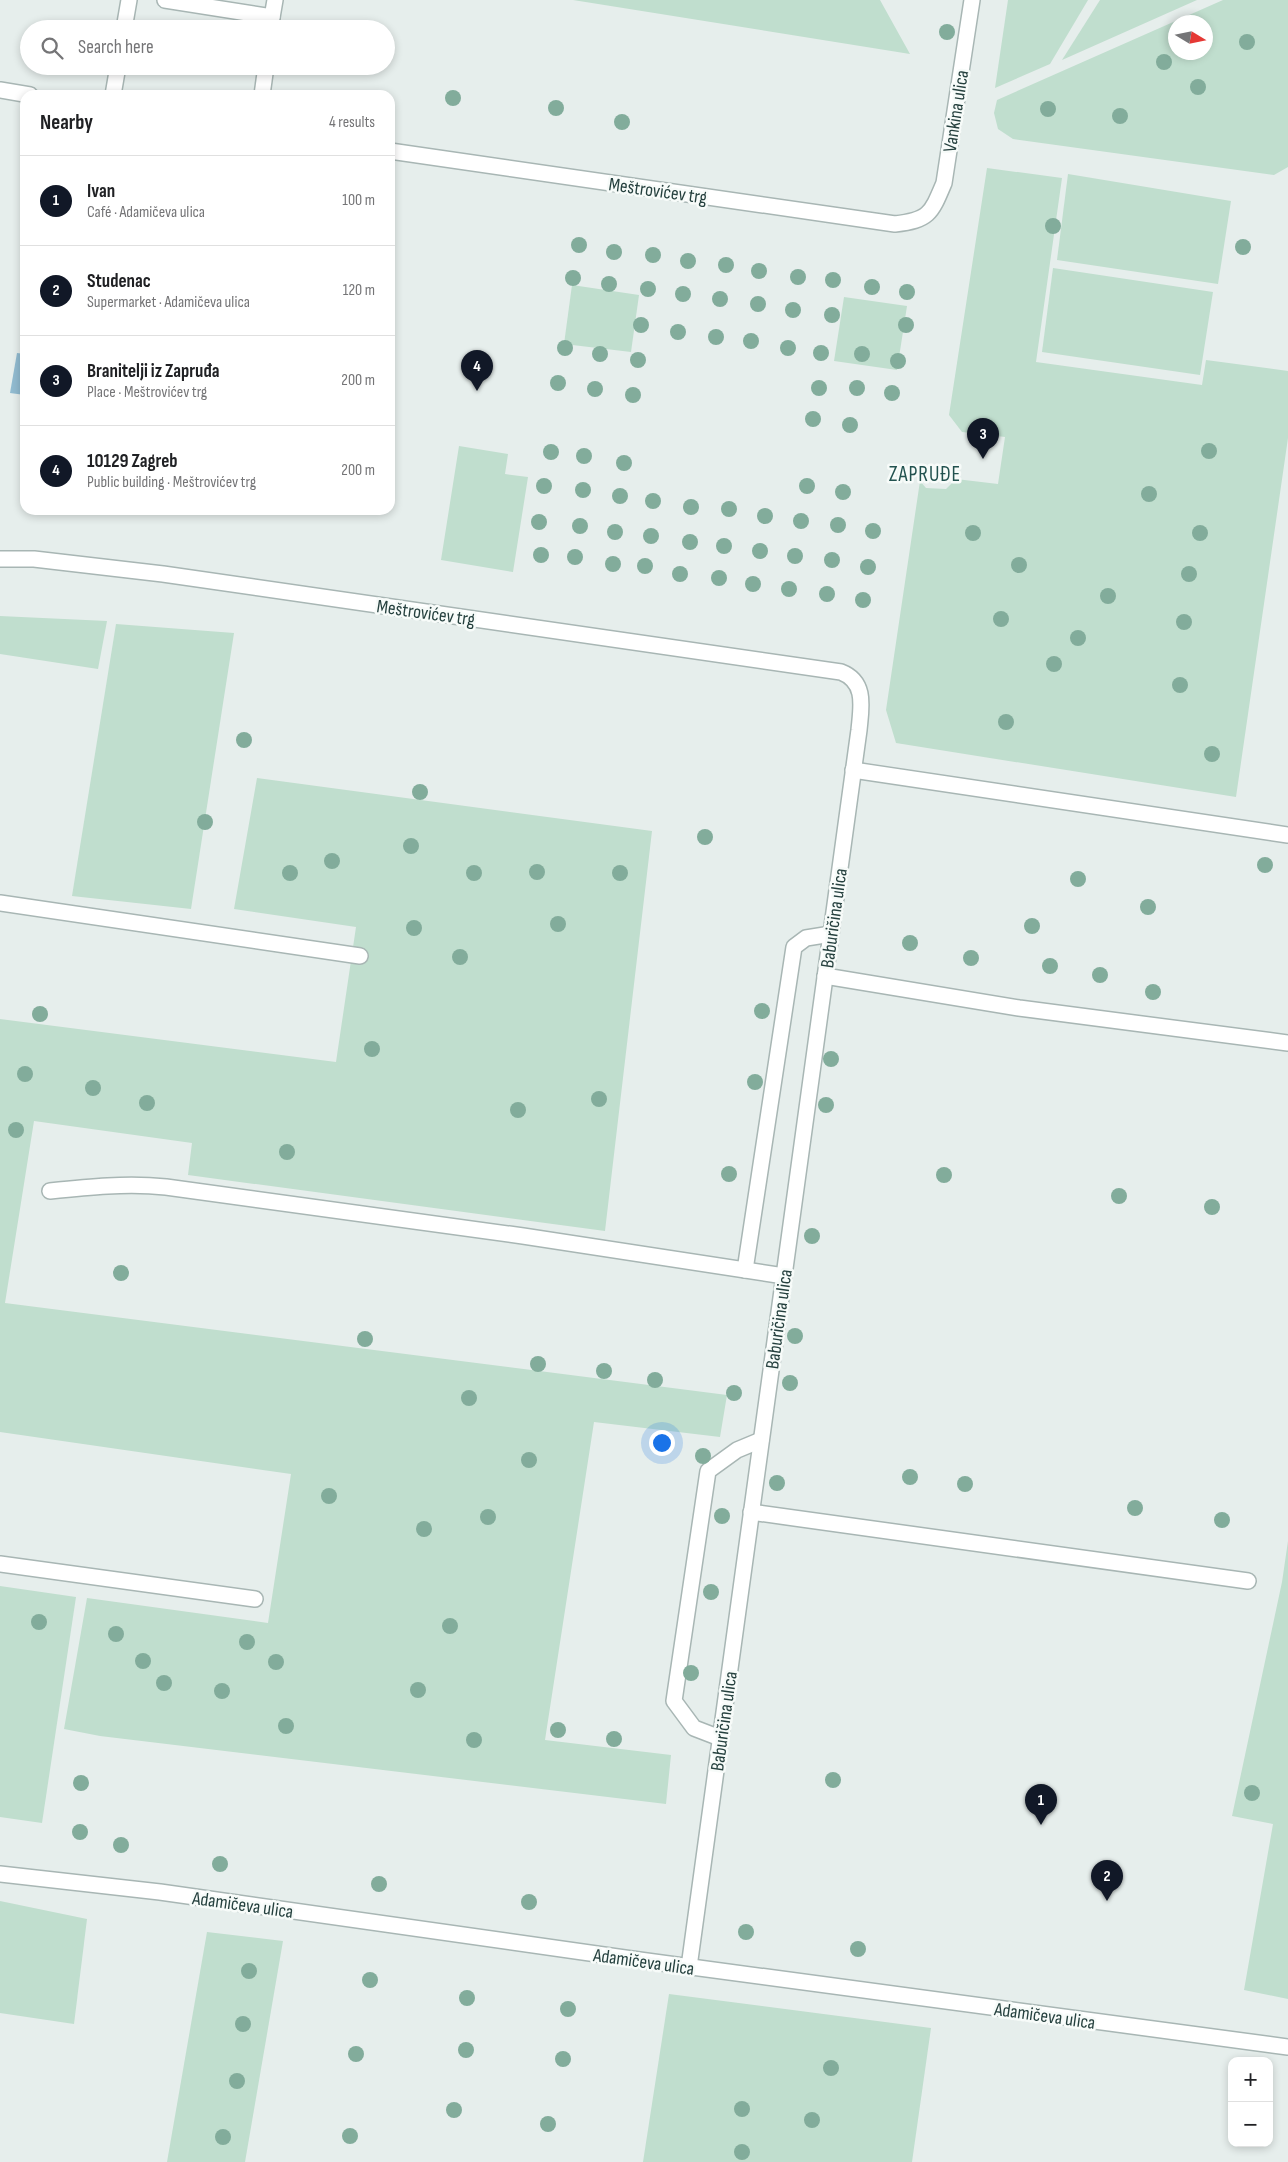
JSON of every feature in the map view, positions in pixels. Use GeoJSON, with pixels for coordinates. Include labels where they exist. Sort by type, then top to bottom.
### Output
{"type":"FeatureCollection","features":[{"type":"Feature","properties":{"kind":"street"},"geometry":{"type":"LineString","coordinates":[[126,20],[129,0]]}},
{"type":"Feature","properties":{"kind":"street"},"geometry":{"type":"LineString","coordinates":[[165,0],[257,20]]}},
{"type":"Feature","properties":{"kind":"street"},"geometry":{"type":"LineString","coordinates":[[272,20],[275,0]]}},
{"type":"Feature","properties":{"kind":"street","name":"Vankina ulica"},"geometry":{"type":"LineString","coordinates":[[925,217],[936,203],[944,183],[971,0]]}},
{"type":"Feature","properties":{"kind":"street"},"geometry":{"type":"LineString","coordinates":[[114,90],[116,75]]}},
{"type":"Feature","properties":{"kind":"street"},"geometry":{"type":"LineString","coordinates":[[263,90],[265,75]]}},
{"type":"Feature","properties":{"kind":"street"},"geometry":{"type":"LineString","coordinates":[[0,90],[20,93]]}},
{"type":"Feature","properties":{"kind":"street","name":"Meštrovićev trg"},"geometry":{"type":"LineString","coordinates":[[395,152],[895,224],[925,217]]}},
{"type":"Feature","properties":{"kind":"street","name":"Meštrovićev trg"},"geometry":{"type":"LineString","coordinates":[[0,559],[34,559],[163,574],[842,672],[850,675]]}},
{"type":"Feature","properties":{"kind":"street","name":"Baburičina ulica"},"geometry":{"type":"LineString","coordinates":[[689,1967],[853,770],[861,701],[859,686],[850,675]]}},
{"type":"Feature","properties":{"kind":"street"},"geometry":{"type":"LineString","coordinates":[[853,770],[1288,834]]}},
{"type":"Feature","properties":{"kind":"street"},"geometry":{"type":"LineString","coordinates":[[0,903],[360,956]]}},
{"type":"Feature","properties":{"kind":"street"},"geometry":{"type":"LineString","coordinates":[[745,1270],[794,947],[806,938],[831,934]]}},
{"type":"Feature","properties":{"kind":"street"},"geometry":{"type":"LineString","coordinates":[[825,976],[1019,1008],[1288,1043]]}},
{"type":"Feature","properties":{"kind":"street"},"geometry":{"type":"LineString","coordinates":[[50,1191],[105,1186],[144,1185],[166,1187],[513,1235],[784,1276]]}},
{"type":"Feature","properties":{"kind":"street"},"geometry":{"type":"LineString","coordinates":[[720,1738],[694,1728],[674,1701],[708,1471],[737,1450],[761,1440]]}},
{"type":"Feature","properties":{"kind":"street"},"geometry":{"type":"LineString","coordinates":[[751,1512],[1248,1581]]}},
{"type":"Feature","properties":{"kind":"street"},"geometry":{"type":"LineString","coordinates":[[0,1564],[255,1599]]}},
{"type":"Feature","properties":{"kind":"street","name":"Adamičeva ulica"},"geometry":{"type":"LineString","coordinates":[[0,1874],[160,1892],[689,1967],[1288,2047]]}},
{"type":"Feature","properties":{"kind":"green space"},"geometry":{"type":"Polygon","coordinates":[[[573,0],[880,0],[910,54],[573,0]]]}},
{"type":"Feature","properties":{"kind":"green space"},"geometry":{"type":"Polygon","coordinates":[[[1008,0],[1088,0],[1050,64],[995,88],[1008,0]]]}},
{"type":"Feature","properties":{"kind":"green space"},"geometry":{"type":"Polygon","coordinates":[[[1100,0],[1197,0],[1062,60],[1100,0]]]}},
{"type":"Feature","properties":{"kind":"green space"},"geometry":{"type":"Polygon","coordinates":[[[1223,0],[1288,0],[1288,167],[1274,175],[1013,139],[998,129],[994,113],[997,100],[1168,24],[1168,60],[1213,60],[1213,15],[1189,15],[1223,0]]]}},
{"type":"Feature","properties":{"kind":"green space"},"geometry":{"type":"Polygon","coordinates":[[[987,168],[1062,178],[1036,362],[1202,385],[1206,360],[1288,371],[1288,438],[1236,797],[896,743],[886,710],[920,481],[926,488],[946,489],[956,479],[998,484],[1005,437],[962,432],[949,415],[987,168]]]}},
{"type":"Feature","properties":{"kind":"green space"},"geometry":{"type":"Polygon","coordinates":[[[1068,174],[1231,201],[1218,284],[1057,260],[1068,174]]]}},
{"type":"Feature","properties":{"kind":"green space"},"geometry":{"type":"Polygon","coordinates":[[[1053,268],[1213,292],[1200,375],[1042,352],[1053,268]]]}},
{"type":"Feature","properties":{"kind":"green space"},"geometry":{"type":"Polygon","coordinates":[[[572,285],[639,295],[631,352],[564,344],[572,285]]]}},
{"type":"Feature","properties":{"kind":"green space"},"geometry":{"type":"Polygon","coordinates":[[[844,297],[907,306],[897,370],[834,361],[844,297]]]}},
{"type":"Feature","properties":{"kind":"green space"},"geometry":{"type":"Polygon","coordinates":[[[459,446],[508,454],[505,474],[528,477],[513,572],[441,560],[459,446]]]}},
{"type":"Feature","properties":{"kind":"green space"},"geometry":{"type":"Polygon","coordinates":[[[0,616],[107,621],[98,669],[0,654],[0,616]]]}},
{"type":"Feature","properties":{"kind":"green space"},"geometry":{"type":"Polygon","coordinates":[[[116,624],[234,633],[191,909],[72,896],[116,624]]]}},
{"type":"Feature","properties":{"kind":"green space"},"geometry":{"type":"Polygon","coordinates":[[[257,778],[652,831],[605,1231],[188,1175],[192,1143],[34,1121],[5,1303],[727,1395],[720,1437],[594,1422],[545,1740],[671,1755],[666,1804],[100,1736],[64,1729],[87,1598],[268,1623],[291,1474],[0,1432],[0,1019],[336,1062],[356,927],[234,909],[257,778]]]}},
{"type":"Feature","properties":{"kind":"green space"},"geometry":{"type":"Polygon","coordinates":[[[1288,1541],[1288,1999],[1244,1990],[1273,1824],[1232,1816],[1282,1582],[1288,1541]]]}},
{"type":"Feature","properties":{"kind":"green space"},"geometry":{"type":"Polygon","coordinates":[[[0,1586],[76,1597],[42,1823],[0,1817],[0,1586]]]}},
{"type":"Feature","properties":{"kind":"green space"},"geometry":{"type":"Polygon","coordinates":[[[0,1901],[87,1919],[74,2024],[0,2013],[0,1901]]]}},
{"type":"Feature","properties":{"kind":"green space"},"geometry":{"type":"Polygon","coordinates":[[[207,1932],[283,1941],[245,2162],[167,2162],[207,1932]]]}},
{"type":"Feature","properties":{"kind":"green space"},"geometry":{"type":"Polygon","coordinates":[[[669,1994],[931,2028],[912,2162],[643,2162],[669,1994]]]}},
{"type":"Feature","properties":{"kind":"water"},"geometry":{"type":"Polygon","coordinates":[[[17,353],[20,353],[20,394],[10,393],[17,353]]]}},
{"type":"Feature","properties":{"kind":"place","name":"10129 Zagreb"},"geometry":{"type":"Point","coordinates":[477,391]}},
{"type":"Feature","properties":{"kind":"place","name":"Branitelji iz Zapruđa"},"geometry":{"type":"Point","coordinates":[983,459]}},
{"type":"Feature","properties":{"kind":"place","name":"Ivan"},"geometry":{"type":"Point","coordinates":[1041,1825]}},
{"type":"Feature","properties":{"kind":"place","name":"Studenac"},"geometry":{"type":"Point","coordinates":[1107,1901]}},
{"type":"Feature","properties":{"kind":"district","name":"ZAPRUĐE"},"geometry":{"type":"Point","coordinates":[925,474]}}]}
